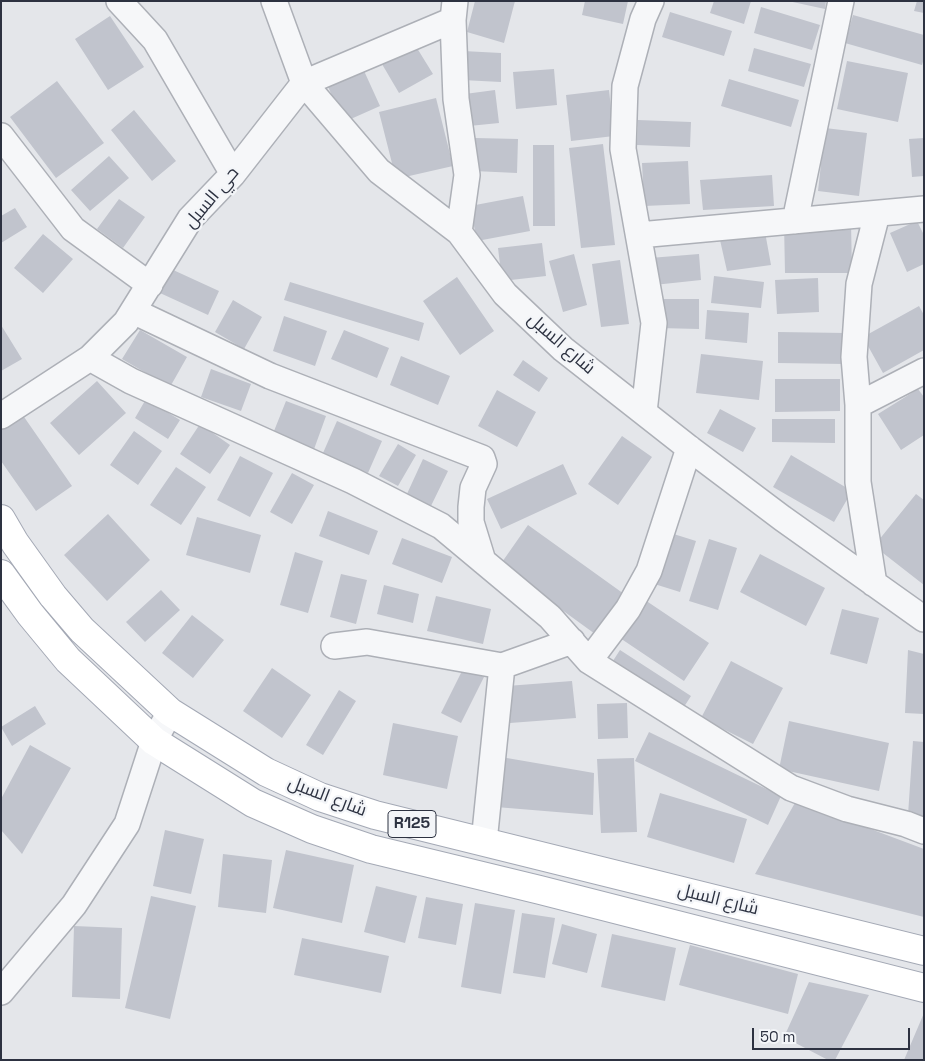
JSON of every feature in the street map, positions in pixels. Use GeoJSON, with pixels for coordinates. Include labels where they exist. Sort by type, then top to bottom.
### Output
{"type":"FeatureCollection","features":[{"type":"Feature","properties":{"kind":"main road","name":"شارع السبل"},"geometry":{"type":"LineString","coordinates":[[1,519],[47,589],[82,630],[170,712],[266,772],[320,797],[376,815],[924,951]]}},
{"type":"Feature","properties":{"kind":"main road","name":"شارع السبل"},"geometry":{"type":"LineString","coordinates":[[1,574],[30,614],[68,660],[154,741],[253,803],[312,829],[371,848],[924,988]]}},
{"type":"Feature","properties":{"kind":"street"},"geometry":{"type":"LineString","coordinates":[[119,1],[155,40],[233,174]]}},
{"type":"Feature","properties":{"kind":"street","name":"شارع السبل"},"geometry":{"type":"LineString","coordinates":[[274,1],[304,84],[379,171],[459,232],[505,294],[562,349],[689,448],[924,619]]}},
{"type":"Feature","properties":{"kind":"street"},"geometry":{"type":"LineString","coordinates":[[644,412],[654,323],[623,149],[625,86],[643,19],[651,1]]}},
{"type":"Feature","properties":{"kind":"street"},"geometry":{"type":"LineString","coordinates":[[795,222],[841,1]]}},
{"type":"Feature","properties":{"kind":"street"},"geometry":{"type":"LineString","coordinates":[[454,11],[456,99],[467,175],[459,232]]}},
{"type":"Feature","properties":{"kind":"street","name":"حي السبل"},"geometry":{"type":"LineString","coordinates":[[1,416],[90,358],[126,322],[190,219],[233,174],[304,84],[454,11]]}},
{"type":"Feature","properties":{"kind":"street"},"geometry":{"type":"LineString","coordinates":[[1,136],[74,229],[150,286]]}},
{"type":"Feature","properties":{"kind":"street"},"geometry":{"type":"LineString","coordinates":[[639,235],[924,209]]}},
{"type":"Feature","properties":{"kind":"street"},"geometry":{"type":"LineString","coordinates":[[874,584],[858,482],[858,405],[854,357],[859,284],[877,214]]}},
{"type":"Feature","properties":{"kind":"street"},"geometry":{"type":"LineString","coordinates":[[133,310],[270,376],[482,458],[484,464],[473,488],[471,522],[483,561]]}},
{"type":"Feature","properties":{"kind":"street"},"geometry":{"type":"LineString","coordinates":[[90,358],[131,381],[352,481],[441,526],[550,617],[589,660],[791,788],[847,809],[924,830]]}},
{"type":"Feature","properties":{"kind":"street"},"geometry":{"type":"LineString","coordinates":[[858,405],[924,370]]}},
{"type":"Feature","properties":{"kind":"street"},"geometry":{"type":"LineString","coordinates":[[589,660],[628,609],[649,570],[689,448]]}},
{"type":"Feature","properties":{"kind":"street"},"geometry":{"type":"LineString","coordinates":[[334,646],[367,642],[502,666],[572,642]]}},
{"type":"Feature","properties":{"kind":"street"},"geometry":{"type":"LineString","coordinates":[[484,842],[502,666]]}},
{"type":"Feature","properties":{"kind":"street"},"geometry":{"type":"LineString","coordinates":[[1,992],[74,905],[127,824],[154,741],[170,712]]}},
{"type":"Feature","properties":{"kind":"building"},"geometry":{"type":"Polygon","coordinates":[[[475,1],[515,1],[504,43],[467,32],[475,1]]]}},
{"type":"Feature","properties":{"kind":"building"},"geometry":{"type":"Polygon","coordinates":[[[585,1],[628,1],[623,24],[582,15],[585,1]]]}},
{"type":"Feature","properties":{"kind":"building"},"geometry":{"type":"Polygon","coordinates":[[[714,1],[751,1],[744,24],[710,13],[714,1]]]}},
{"type":"Feature","properties":{"kind":"building"},"geometry":{"type":"Polygon","coordinates":[[[788,1],[826,1],[825,9],[788,1]]]}},
{"type":"Feature","properties":{"kind":"building"},"geometry":{"type":"Polygon","coordinates":[[[917,1],[924,1],[924,13],[914,11],[917,1]]]}},
{"type":"Feature","properties":{"kind":"building"},"geometry":{"type":"Polygon","coordinates":[[[761,7],[820,25],[812,50],[754,33],[761,7]]]}},
{"type":"Feature","properties":{"kind":"building"},"geometry":{"type":"Polygon","coordinates":[[[670,12],[732,31],[724,56],[662,37],[670,12]]]}},
{"type":"Feature","properties":{"kind":"building"},"geometry":{"type":"Polygon","coordinates":[[[853,15],[924,35],[924,58],[922,65],[845,43],[853,15]]]}},
{"type":"Feature","properties":{"kind":"building"},"geometry":{"type":"Polygon","coordinates":[[[110,16],[144,67],[108,90],[75,39],[110,16]]]}},
{"type":"Feature","properties":{"kind":"building"},"geometry":{"type":"Polygon","coordinates":[[[412,40],[433,74],[399,93],[379,59],[412,40]]]}},
{"type":"Feature","properties":{"kind":"building"},"geometry":{"type":"Polygon","coordinates":[[[754,48],[811,64],[804,87],[748,71],[754,48]]]}},
{"type":"Feature","properties":{"kind":"building"},"geometry":{"type":"Polygon","coordinates":[[[463,51],[501,53],[501,82],[462,80],[463,51]]]}},
{"type":"Feature","properties":{"kind":"building"},"geometry":{"type":"Polygon","coordinates":[[[847,61],[908,73],[898,122],[837,109],[847,61]]]}},
{"type":"Feature","properties":{"kind":"building"},"geometry":{"type":"Polygon","coordinates":[[[360,62],[380,106],[344,122],[324,78],[360,62]]]}},
{"type":"Feature","properties":{"kind":"building"},"geometry":{"type":"Polygon","coordinates":[[[554,69],[557,105],[516,109],[513,72],[554,69]]]}},
{"type":"Feature","properties":{"kind":"building"},"geometry":{"type":"Polygon","coordinates":[[[729,79],[799,100],[791,127],[721,106],[729,79]]]}},
{"type":"Feature","properties":{"kind":"building"},"geometry":{"type":"Polygon","coordinates":[[[57,81],[104,143],[56,178],[10,117],[57,81]]]}},
{"type":"Feature","properties":{"kind":"building"},"geometry":{"type":"Polygon","coordinates":[[[495,90],[499,123],[469,126],[465,94],[495,90]]]}},
{"type":"Feature","properties":{"kind":"building"},"geometry":{"type":"Polygon","coordinates":[[[609,90],[614,136],[571,141],[566,95],[609,90]]]}},
{"type":"Feature","properties":{"kind":"building"},"geometry":{"type":"Polygon","coordinates":[[[436,98],[453,166],[396,179],[379,112],[436,98]]]}},
{"type":"Feature","properties":{"kind":"building"},"geometry":{"type":"Polygon","coordinates":[[[134,110],[176,161],[152,181],[111,130],[134,110]]]}},
{"type":"Feature","properties":{"kind":"building"},"geometry":{"type":"Polygon","coordinates":[[[638,120],[691,122],[690,147],[637,145],[638,120]]]}},
{"type":"Feature","properties":{"kind":"building"},"geometry":{"type":"Polygon","coordinates":[[[825,128],[867,133],[859,196],[818,191],[825,128]]]}},
{"type":"Feature","properties":{"kind":"building"},"geometry":{"type":"Polygon","coordinates":[[[475,138],[518,139],[517,173],[474,171],[475,138]]]}},
{"type":"Feature","properties":{"kind":"building"},"geometry":{"type":"Polygon","coordinates":[[[924,138],[924,176],[912,177],[909,139],[924,138]]]}},
{"type":"Feature","properties":{"kind":"building"},"geometry":{"type":"Polygon","coordinates":[[[603,144],[615,245],[581,248],[569,148],[603,144]]]}},
{"type":"Feature","properties":{"kind":"building"},"geometry":{"type":"Polygon","coordinates":[[[533,145],[554,145],[555,226],[533,226],[533,145]]]}},
{"type":"Feature","properties":{"kind":"building"},"geometry":{"type":"Polygon","coordinates":[[[109,156],[129,178],[90,211],[71,190],[109,156]]]}},
{"type":"Feature","properties":{"kind":"building"},"geometry":{"type":"Polygon","coordinates":[[[688,161],[690,204],[644,206],[642,163],[688,161]]]}},
{"type":"Feature","properties":{"kind":"building"},"geometry":{"type":"Polygon","coordinates":[[[772,175],[774,206],[703,210],[700,180],[772,175]]]}},
{"type":"Feature","properties":{"kind":"building"},"geometry":{"type":"Polygon","coordinates":[[[523,196],[530,231],[477,241],[470,206],[523,196]]]}},
{"type":"Feature","properties":{"kind":"building"},"geometry":{"type":"Polygon","coordinates":[[[119,199],[145,217],[123,248],[97,229],[119,199]]]}},
{"type":"Feature","properties":{"kind":"building"},"geometry":{"type":"Polygon","coordinates":[[[15,208],[27,227],[1,243],[1,216],[15,208]]]}},
{"type":"Feature","properties":{"kind":"building"},"geometry":{"type":"Polygon","coordinates":[[[917,221],[924,235],[924,264],[907,272],[890,233],[917,221]]]}},
{"type":"Feature","properties":{"kind":"building"},"geometry":{"type":"Polygon","coordinates":[[[851,222],[852,273],[785,273],[784,223],[851,222]]]}},
{"type":"Feature","properties":{"kind":"building"},"geometry":{"type":"Polygon","coordinates":[[[765,232],[771,265],[727,271],[720,240],[765,232]]]}},
{"type":"Feature","properties":{"kind":"building"},"geometry":{"type":"Polygon","coordinates":[[[43,234],[73,259],[43,293],[14,268],[43,234]]]}},
{"type":"Feature","properties":{"kind":"building"},"geometry":{"type":"Polygon","coordinates":[[[542,243],[546,276],[502,281],[498,248],[542,243]]]}},
{"type":"Feature","properties":{"kind":"building"},"geometry":{"type":"Polygon","coordinates":[[[574,254],[587,305],[563,312],[549,261],[574,254]]]}},
{"type":"Feature","properties":{"kind":"building"},"geometry":{"type":"Polygon","coordinates":[[[699,254],[701,280],[654,285],[650,258],[699,254]]]}},
{"type":"Feature","properties":{"kind":"building"},"geometry":{"type":"Polygon","coordinates":[[[620,260],[629,324],[601,327],[592,264],[620,260]]]}},
{"type":"Feature","properties":{"kind":"building"},"geometry":{"type":"Polygon","coordinates":[[[171,269],[219,291],[208,315],[160,293],[171,269]]]}},
{"type":"Feature","properties":{"kind":"building"},"geometry":{"type":"Polygon","coordinates":[[[714,276],[764,282],[761,308],[711,303],[714,276]]]}},
{"type":"Feature","properties":{"kind":"building"},"geometry":{"type":"Polygon","coordinates":[[[457,277],[494,331],[460,355],[423,301],[457,277]]]}},
{"type":"Feature","properties":{"kind":"building"},"geometry":{"type":"Polygon","coordinates":[[[818,278],[819,312],[777,314],[775,280],[818,278]]]}},
{"type":"Feature","properties":{"kind":"building"},"geometry":{"type":"Polygon","coordinates":[[[290,282],[424,323],[419,341],[284,300],[290,282]]]}},
{"type":"Feature","properties":{"kind":"building"},"geometry":{"type":"Polygon","coordinates":[[[659,299],[699,299],[699,329],[659,328],[659,299]]]}},
{"type":"Feature","properties":{"kind":"building"},"geometry":{"type":"Polygon","coordinates":[[[233,300],[262,317],[244,349],[215,332],[233,300]]]}},
{"type":"Feature","properties":{"kind":"building"},"geometry":{"type":"Polygon","coordinates":[[[919,306],[924,315],[924,350],[883,373],[863,337],[919,306]]]}},
{"type":"Feature","properties":{"kind":"building"},"geometry":{"type":"Polygon","coordinates":[[[707,310],[749,313],[747,343],[705,339],[707,310]]]}},
{"type":"Feature","properties":{"kind":"building"},"geometry":{"type":"Polygon","coordinates":[[[284,316],[327,331],[315,366],[273,351],[284,316]]]}},
{"type":"Feature","properties":{"kind":"building"},"geometry":{"type":"Polygon","coordinates":[[[1,325],[22,359],[1,371],[1,325]]]}},
{"type":"Feature","properties":{"kind":"building"},"geometry":{"type":"Polygon","coordinates":[[[140,330],[187,357],[170,387],[122,359],[140,330]]]}},
{"type":"Feature","properties":{"kind":"building"},"geometry":{"type":"Polygon","coordinates":[[[344,330],[389,348],[377,378],[331,359],[344,330]]]}},
{"type":"Feature","properties":{"kind":"building"},"geometry":{"type":"Polygon","coordinates":[[[778,332],[846,333],[845,364],[778,363],[778,332]]]}},
{"type":"Feature","properties":{"kind":"building"},"geometry":{"type":"Polygon","coordinates":[[[701,354],[763,361],[759,400],[696,393],[701,354]]]}},
{"type":"Feature","properties":{"kind":"building"},"geometry":{"type":"Polygon","coordinates":[[[401,356],[450,376],[438,405],[390,385],[401,356]]]}},
{"type":"Feature","properties":{"kind":"building"},"geometry":{"type":"Polygon","coordinates":[[[523,360],[548,378],[539,392],[513,375],[523,360]]]}},
{"type":"Feature","properties":{"kind":"building"},"geometry":{"type":"Polygon","coordinates":[[[211,369],[251,384],[241,411],[201,397],[211,369]]]}},
{"type":"Feature","properties":{"kind":"building"},"geometry":{"type":"Polygon","coordinates":[[[775,379],[840,379],[840,411],[775,412],[775,379]]]}},
{"type":"Feature","properties":{"kind":"building"},"geometry":{"type":"Polygon","coordinates":[[[97,381],[126,413],[79,455],[50,423],[97,381]]]}},
{"type":"Feature","properties":{"kind":"building"},"geometry":{"type":"Polygon","coordinates":[[[918,389],[924,397],[924,435],[901,450],[878,414],[918,389]]]}},
{"type":"Feature","properties":{"kind":"building"},"geometry":{"type":"Polygon","coordinates":[[[497,390],[536,412],[517,447],[478,426],[497,390]]]}},
{"type":"Feature","properties":{"kind":"building"},"geometry":{"type":"Polygon","coordinates":[[[146,399],[180,420],[168,439],[135,418],[146,399]]]}},
{"type":"Feature","properties":{"kind":"building"},"geometry":{"type":"Polygon","coordinates":[[[286,401],[326,416],[313,452],[272,436],[286,401]]]}},
{"type":"Feature","properties":{"kind":"building"},"geometry":{"type":"Polygon","coordinates":[[[720,409],[756,428],[743,452],[707,433],[720,409]]]}},
{"type":"Feature","properties":{"kind":"building"},"geometry":{"type":"Polygon","coordinates":[[[22,414],[72,486],[36,511],[1,461],[1,428],[22,414]]]}},
{"type":"Feature","properties":{"kind":"building"},"geometry":{"type":"Polygon","coordinates":[[[772,419],[835,419],[835,443],[772,442],[772,419]]]}},
{"type":"Feature","properties":{"kind":"building"},"geometry":{"type":"Polygon","coordinates":[[[337,421],[382,441],[368,473],[323,453],[337,421]]]}},
{"type":"Feature","properties":{"kind":"building"},"geometry":{"type":"Polygon","coordinates":[[[200,424],[230,445],[210,474],[180,454],[200,424]]]}},
{"type":"Feature","properties":{"kind":"building"},"geometry":{"type":"Polygon","coordinates":[[[134,431],[162,451],[138,485],[110,465],[134,431]]]}},
{"type":"Feature","properties":{"kind":"building"},"geometry":{"type":"Polygon","coordinates":[[[622,436],[652,457],[618,505],[588,484],[622,436]]]}},
{"type":"Feature","properties":{"kind":"building"},"geometry":{"type":"Polygon","coordinates":[[[398,444],[416,455],[398,486],[379,476],[398,444]]]}},
{"type":"Feature","properties":{"kind":"building"},"geometry":{"type":"Polygon","coordinates":[[[791,455],[852,491],[834,522],[773,487],[791,455]]]}},
{"type":"Feature","properties":{"kind":"building"},"geometry":{"type":"Polygon","coordinates":[[[240,456],[273,473],[250,517],[217,500],[240,456]]]}},
{"type":"Feature","properties":{"kind":"building"},"geometry":{"type":"Polygon","coordinates":[[[423,459],[448,471],[430,508],[406,496],[423,459]]]}},
{"type":"Feature","properties":{"kind":"building"},"geometry":{"type":"Polygon","coordinates":[[[563,464],[577,494],[501,529],[487,499],[563,464]]]}},
{"type":"Feature","properties":{"kind":"building"},"geometry":{"type":"Polygon","coordinates":[[[176,467],[206,487],[181,525],[150,505],[176,467]]]}},
{"type":"Feature","properties":{"kind":"building"},"geometry":{"type":"Polygon","coordinates":[[[292,473],[314,485],[292,524],[270,512],[292,473]]]}},
{"type":"Feature","properties":{"kind":"building"},"geometry":{"type":"Polygon","coordinates":[[[916,494],[924,500],[924,585],[874,546],[916,494]]]}},
{"type":"Feature","properties":{"kind":"building"},"geometry":{"type":"Polygon","coordinates":[[[328,511],[378,531],[369,555],[319,536],[328,511]]]}},
{"type":"Feature","properties":{"kind":"building"},"geometry":{"type":"Polygon","coordinates":[[[108,514],[150,560],[107,601],[64,555],[108,514]]]}},
{"type":"Feature","properties":{"kind":"building"},"geometry":{"type":"Polygon","coordinates":[[[197,517],[261,535],[250,573],[186,555],[197,517]]]}},
{"type":"Feature","properties":{"kind":"building"},"geometry":{"type":"Polygon","coordinates":[[[528,525],[631,599],[602,639],[500,565],[528,525]]]}},
{"type":"Feature","properties":{"kind":"building"},"geometry":{"type":"Polygon","coordinates":[[[664,531],[696,541],[680,592],[648,582],[664,531]]]}},
{"type":"Feature","properties":{"kind":"building"},"geometry":{"type":"Polygon","coordinates":[[[402,538],[452,557],[442,583],[392,564],[402,538]]]}},
{"type":"Feature","properties":{"kind":"building"},"geometry":{"type":"Polygon","coordinates":[[[709,539],[737,548],[718,610],[689,601],[709,539]]]}},
{"type":"Feature","properties":{"kind":"building"},"geometry":{"type":"Polygon","coordinates":[[[295,552],[323,561],[308,613],[280,605],[295,552]]]}},
{"type":"Feature","properties":{"kind":"building"},"geometry":{"type":"Polygon","coordinates":[[[760,554],[825,588],[806,626],[740,592],[760,554]]]}},
{"type":"Feature","properties":{"kind":"building"},"geometry":{"type":"Polygon","coordinates":[[[341,574],[367,580],[356,624],[330,617],[341,574]]]}},
{"type":"Feature","properties":{"kind":"building"},"geometry":{"type":"Polygon","coordinates":[[[384,585],[419,594],[413,623],[377,614],[384,585]]]}},
{"type":"Feature","properties":{"kind":"building"},"geometry":{"type":"Polygon","coordinates":[[[161,590],[180,610],[145,642],[126,622],[161,590]]]}},
{"type":"Feature","properties":{"kind":"building"},"geometry":{"type":"Polygon","coordinates":[[[436,596],[491,609],[483,644],[427,631],[436,596]]]}},
{"type":"Feature","properties":{"kind":"building"},"geometry":{"type":"Polygon","coordinates":[[[639,596],[709,643],[684,681],[614,634],[639,596]]]}},
{"type":"Feature","properties":{"kind":"building"},"geometry":{"type":"Polygon","coordinates":[[[842,609],[879,618],[867,664],[830,654],[842,609]]]}},
{"type":"Feature","properties":{"kind":"building"},"geometry":{"type":"Polygon","coordinates":[[[192,615],[224,640],[193,678],[162,653],[192,615]]]}},
{"type":"Feature","properties":{"kind":"building"},"geometry":{"type":"Polygon","coordinates":[[[620,650],[691,696],[680,713],[609,667],[620,650]]]}},
{"type":"Feature","properties":{"kind":"building"},"geometry":{"type":"Polygon","coordinates":[[[908,650],[924,654],[924,714],[905,713],[908,650]]]}},
{"type":"Feature","properties":{"kind":"building"},"geometry":{"type":"Polygon","coordinates":[[[731,661],[783,688],[753,744],[701,718],[731,661]]]}},
{"type":"Feature","properties":{"kind":"building"},"geometry":{"type":"Polygon","coordinates":[[[464,667],[484,677],[461,723],[441,713],[464,667]]]}},
{"type":"Feature","properties":{"kind":"building"},"geometry":{"type":"Polygon","coordinates":[[[272,668],[311,695],[282,738],[243,711],[272,668]]]}},
{"type":"Feature","properties":{"kind":"building"},"geometry":{"type":"Polygon","coordinates":[[[572,681],[576,718],[510,723],[507,686],[572,681]]]}},
{"type":"Feature","properties":{"kind":"building"},"geometry":{"type":"Polygon","coordinates":[[[339,690],[356,701],[323,755],[306,745],[339,690]]]}},
{"type":"Feature","properties":{"kind":"building"},"geometry":{"type":"Polygon","coordinates":[[[627,703],[628,738],[598,739],[597,704],[627,703]]]}},
{"type":"Feature","properties":{"kind":"building"},"geometry":{"type":"Polygon","coordinates":[[[35,706],[46,724],[12,746],[1,727],[35,706]]]}},
{"type":"Feature","properties":{"kind":"building"},"geometry":{"type":"Polygon","coordinates":[[[789,721],[889,743],[879,791],[779,769],[789,721]]]}},
{"type":"Feature","properties":{"kind":"building"},"geometry":{"type":"Polygon","coordinates":[[[393,723],[458,736],[447,789],[383,775],[393,723]]]}},
{"type":"Feature","properties":{"kind":"building"},"geometry":{"type":"Polygon","coordinates":[[[649,732],[781,796],[768,825],[635,761],[649,732]]]}},
{"type":"Feature","properties":{"kind":"building"},"geometry":{"type":"Polygon","coordinates":[[[913,741],[924,742],[924,816],[908,815],[913,741]]]}},
{"type":"Feature","properties":{"kind":"building"},"geometry":{"type":"Polygon","coordinates":[[[30,745],[71,768],[22,854],[1,830],[1,799],[30,745]]]}},
{"type":"Feature","properties":{"kind":"building"},"geometry":{"type":"Polygon","coordinates":[[[501,757],[594,773],[593,815],[496,807],[501,757]]]}},
{"type":"Feature","properties":{"kind":"building"},"geometry":{"type":"Polygon","coordinates":[[[634,758],[637,832],[601,833],[597,759],[634,758]]]}},
{"type":"Feature","properties":{"kind":"building"},"geometry":{"type":"Polygon","coordinates":[[[660,793],[747,819],[734,863],[647,837],[660,793]]]}},
{"type":"Feature","properties":{"kind":"building"},"geometry":{"type":"Polygon","coordinates":[[[796,801],[924,849],[924,917],[755,874],[796,801]]]}},
{"type":"Feature","properties":{"kind":"building"},"geometry":{"type":"Polygon","coordinates":[[[165,830],[204,839],[191,894],[153,886],[165,830]]]}},
{"type":"Feature","properties":{"kind":"building"},"geometry":{"type":"Polygon","coordinates":[[[286,850],[354,865],[342,923],[273,908],[286,850]]]}},
{"type":"Feature","properties":{"kind":"building"},"geometry":{"type":"Polygon","coordinates":[[[223,854],[272,860],[266,913],[218,907],[223,854]]]}},
{"type":"Feature","properties":{"kind":"building"},"geometry":{"type":"Polygon","coordinates":[[[376,886],[417,896],[405,943],[364,932],[376,886]]]}},
{"type":"Feature","properties":{"kind":"building"},"geometry":{"type":"Polygon","coordinates":[[[151,896],[196,906],[170,1019],[125,1008],[151,896]]]}},
{"type":"Feature","properties":{"kind":"building"},"geometry":{"type":"Polygon","coordinates":[[[426,897],[463,904],[456,945],[418,938],[426,897]]]}},
{"type":"Feature","properties":{"kind":"building"},"geometry":{"type":"Polygon","coordinates":[[[475,903],[515,910],[501,994],[461,987],[475,903]]]}},
{"type":"Feature","properties":{"kind":"building"},"geometry":{"type":"Polygon","coordinates":[[[522,913],[555,918],[545,978],[513,973],[522,913]]]}},
{"type":"Feature","properties":{"kind":"building"},"geometry":{"type":"Polygon","coordinates":[[[562,924],[597,934],[587,973],[552,964],[562,924]]]}},
{"type":"Feature","properties":{"kind":"building"},"geometry":{"type":"Polygon","coordinates":[[[74,926],[122,928],[120,999],[72,997],[74,926]]]}},
{"type":"Feature","properties":{"kind":"building"},"geometry":{"type":"Polygon","coordinates":[[[612,934],[676,948],[665,1001],[601,987],[612,934]]]}},
{"type":"Feature","properties":{"kind":"building"},"geometry":{"type":"Polygon","coordinates":[[[302,938],[389,956],[381,993],[294,975],[302,938]]]}},
{"type":"Feature","properties":{"kind":"building"},"geometry":{"type":"Polygon","coordinates":[[[690,945],[798,974],[788,1014],[679,985],[690,945]]]}},
{"type":"Feature","properties":{"kind":"building"},"geometry":{"type":"Polygon","coordinates":[[[809,982],[869,995],[835,1060],[828,1060],[784,1037],[809,982]]]}},
{"type":"Feature","properties":{"kind":"building"},"geometry":{"type":"Polygon","coordinates":[[[924,1013],[924,1060],[904,1060],[924,1013]]]}}]}
